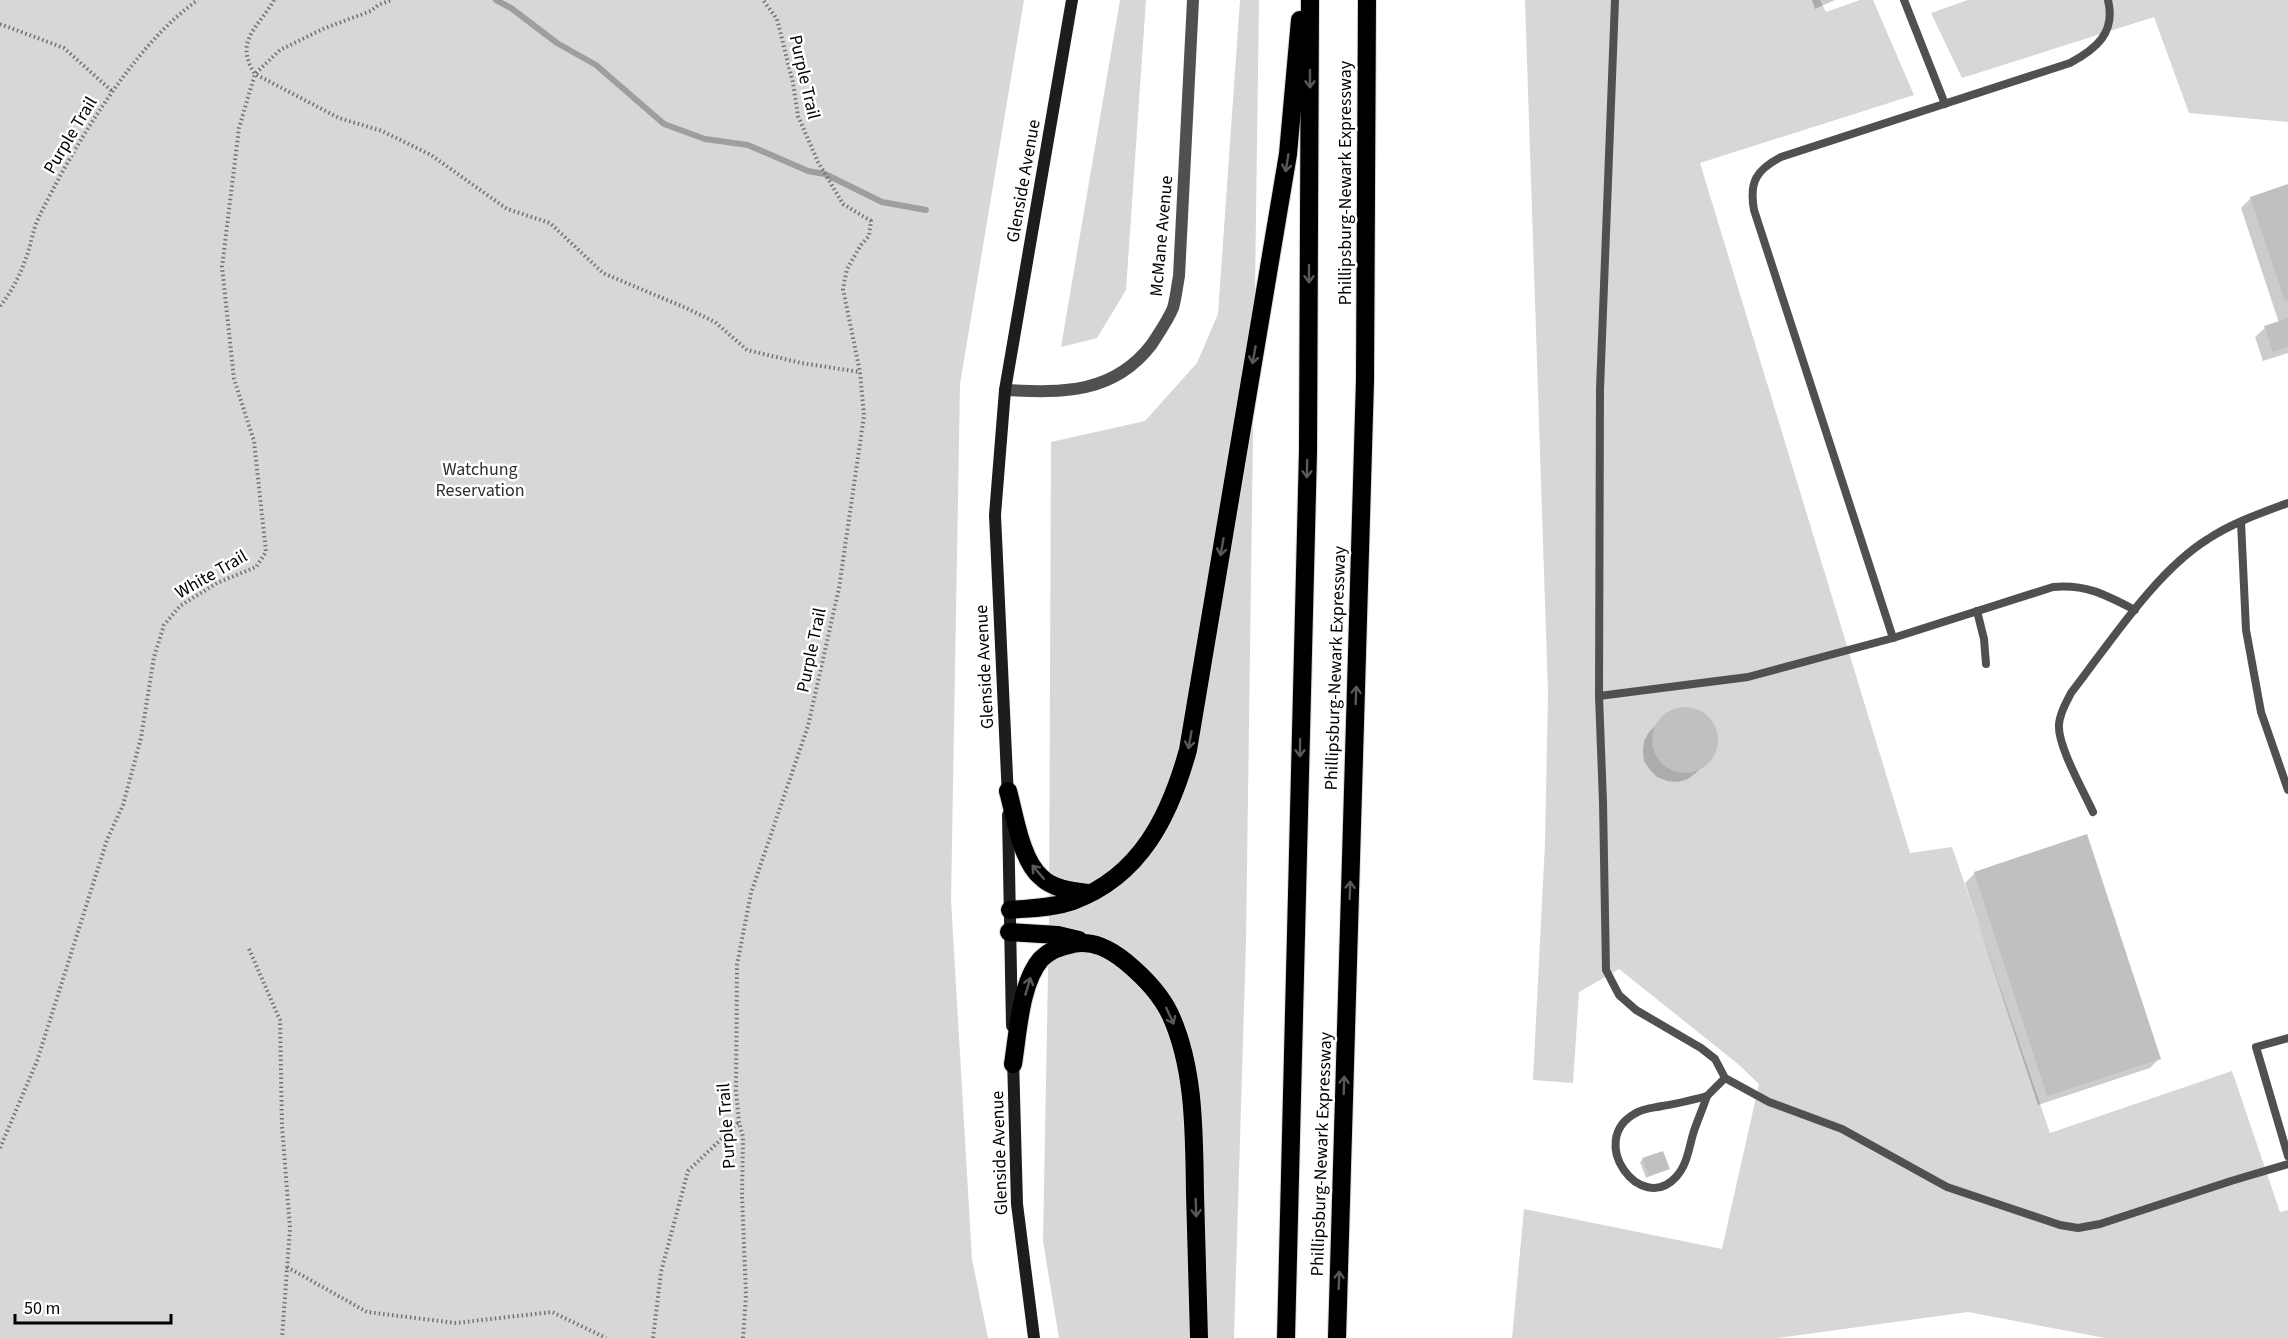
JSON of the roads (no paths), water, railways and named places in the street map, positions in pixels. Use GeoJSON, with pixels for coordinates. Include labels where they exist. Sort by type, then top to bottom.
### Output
{"type":"FeatureCollection","features":[{"type":"Feature","properties":{"kind":"highway"},"geometry":{"type":"LineString","coordinates":[[1010,910],[1074,901],[1124,872],[1154,836],[1179,782],[1188,750],[1288,154],[1301,0]]}},
{"type":"Feature","properties":{"kind":"highway","name":"Phillipsburg-Newark Expressway"},"geometry":{"type":"LineString","coordinates":[[1286,1338],[1308,451],[1311,0]]}},
{"type":"Feature","properties":{"kind":"highway","name":"Phillipsburg-Newark Expressway"},"geometry":{"type":"LineString","coordinates":[[1337,1338],[1365,380],[1367,0]]}},
{"type":"Feature","properties":{"kind":"highway"},"geometry":{"type":"LineString","coordinates":[[1008,791],[1025,852],[1041,878],[1070,891],[1090,893]]}},
{"type":"Feature","properties":{"kind":"highway"},"geometry":{"type":"LineString","coordinates":[[1009,932],[1058,935],[1107,949],[1141,975],[1158,994],[1169,1013],[1177,1033],[1186,1071],[1194,1135],[1199,1338]]}},
{"type":"Feature","properties":{"kind":"highway"},"geometry":{"type":"LineString","coordinates":[[1013,1064],[1026,987],[1041,958],[1056,948],[1086,942]]}},
{"type":"Feature","properties":{"kind":"main road","name":"Glenside Avenue"},"geometry":{"type":"LineString","coordinates":[[1034,1338],[1017,1203],[1009,932],[1008,791],[995,515],[1005,390],[1072,0]]}},
{"type":"Feature","properties":{"kind":"street","name":"McMane Avenue"},"geometry":{"type":"LineString","coordinates":[[1005,390],[1061,391],[1091,387],[1116,377],[1140,359],[1158,336],[1173,308],[1179,276],[1193,0]]}},
{"type":"Feature","properties":{"kind":"lane"},"geometry":{"type":"LineString","coordinates":[[1615,0],[1600,389],[1599,696],[1606,970],[1619,995],[1636,1010],[1701,1048],[1714,1059],[1725,1078],[1769,1102],[1842,1129],[1947,1187],[2060,1226],[2078,1228],[2100,1224],[2288,1164]]}},
{"type":"Feature","properties":{"kind":"lane"},"geometry":{"type":"LineString","coordinates":[[1904,0],[1945,104]]}},
{"type":"Feature","properties":{"kind":"lane"},"geometry":{"type":"LineString","coordinates":[[1893,638],[1754,210],[1751,193],[1756,177],[1766,165],[1781,157],[2070,63],[2090,52],[2102,39],[2109,24],[2108,0]]}},
{"type":"Feature","properties":{"kind":"lane"},"geometry":{"type":"LineString","coordinates":[[2093,812],[2061,741],[2059,724],[2062,709],[2071,693],[2135,610],[2181,559],[2208,538],[2288,503]]}},
{"type":"Feature","properties":{"kind":"lane"},"geometry":{"type":"LineString","coordinates":[[2241,522],[2246,630],[2261,712],[2288,790]]}},
{"type":"Feature","properties":{"kind":"lane"},"geometry":{"type":"LineString","coordinates":[[1599,696],[1748,677],[1893,638],[2053,587],[2070,585],[2089,588],[2135,610]]}},
{"type":"Feature","properties":{"kind":"lane"},"geometry":{"type":"LineString","coordinates":[[1977,611],[1984,639],[1986,664]]}},
{"type":"Feature","properties":{"kind":"lane"},"geometry":{"type":"LineString","coordinates":[[2288,1038],[2256,1047],[2288,1156]]}},
{"type":"Feature","properties":{"kind":"lane"},"geometry":{"type":"LineString","coordinates":[[1707,1096],[1648,1108],[1635,1113],[1625,1121],[1618,1132],[1615,1145],[1617,1158],[1630,1179],[1642,1185],[1654,1187],[1667,1185],[1676,1178],[1687,1158],[1707,1096],[1725,1078]]}},
{"type":"Feature","properties":{"kind":"waterway"},"geometry":{"type":"LineString","coordinates":[[496,0],[511,8],[557,43],[596,65],[664,124],[705,139],[748,145],[808,171],[825,174],[882,202],[926,210]]}},
{"type":"Feature","properties":{"kind":"park label","name":"Watchung Reservation"},"geometry":{"type":"Point","coordinates":[480,479]}}]}
